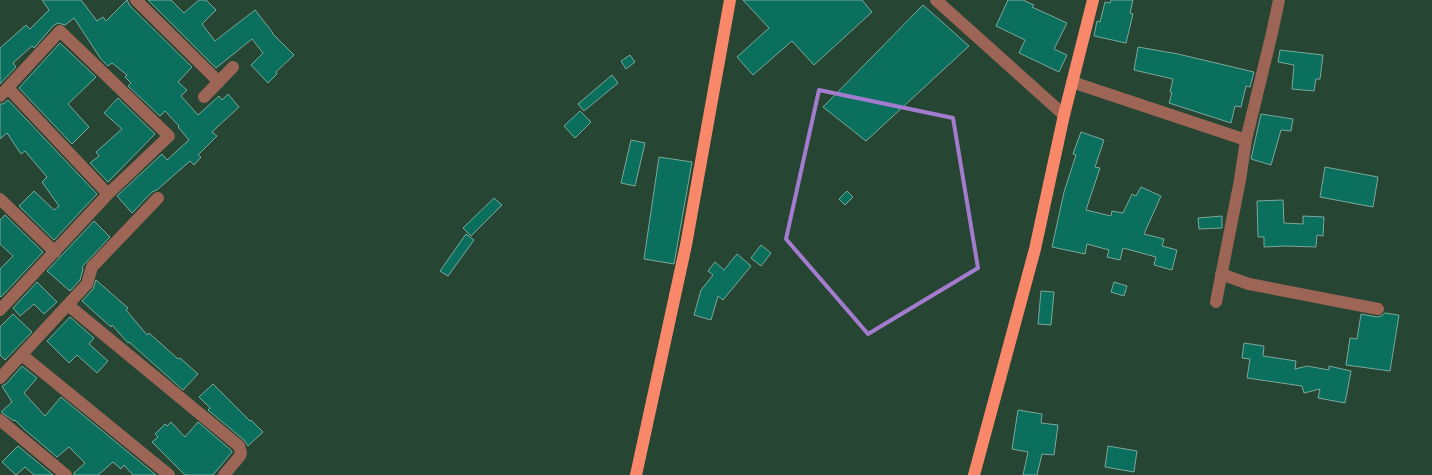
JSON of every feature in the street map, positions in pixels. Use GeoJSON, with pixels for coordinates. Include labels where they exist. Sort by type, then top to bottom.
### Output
{"type":"FeatureCollection","features":[{"type":"Feature","properties":{"kind":"main road"},"geometry":{"type":"LineString","coordinates":[[636,475],[686,245],[730,0]]}},
{"type":"Feature","properties":{"kind":"main road"},"geometry":{"type":"LineString","coordinates":[[974,475],[1035,250],[1064,115],[1092,0]]}},
{"type":"Feature","properties":{"kind":"street"},"geometry":{"type":"LineString","coordinates":[[136,0],[219,82]]}},
{"type":"Feature","properties":{"kind":"street"},"geometry":{"type":"LineString","coordinates":[[936,0],[1064,115]]}},
{"type":"Feature","properties":{"kind":"street"},"geometry":{"type":"LineString","coordinates":[[1216,302],[1246,140],[1272,33],[1278,0]]}},
{"type":"Feature","properties":{"kind":"street"},"geometry":{"type":"LineString","coordinates":[[0,310],[108,194],[169,136],[60,31],[4,92],[108,194]]}},
{"type":"Feature","properties":{"kind":"street"},"geometry":{"type":"LineString","coordinates":[[204,97],[233,67]]}},
{"type":"Feature","properties":{"kind":"street"},"geometry":{"type":"LineString","coordinates":[[1072,82],[1246,140]]}},
{"type":"Feature","properties":{"kind":"street"},"geometry":{"type":"LineString","coordinates":[[0,378],[87,284],[92,267],[158,198]]}},
{"type":"Feature","properties":{"kind":"street"},"geometry":{"type":"LineString","coordinates":[[0,199],[55,252]]}},
{"type":"Feature","properties":{"kind":"street"},"geometry":{"type":"LineString","coordinates":[[1222,274],[1249,284],[1378,309]]}},
{"type":"Feature","properties":{"kind":"street"},"geometry":{"type":"LineString","coordinates":[[68,305],[239,446],[240,456],[224,475]]}},
{"type":"Feature","properties":{"kind":"street"},"geometry":{"type":"LineString","coordinates":[[22,355],[169,475]]}},
{"type":"Feature","properties":{"kind":"street"},"geometry":{"type":"LineString","coordinates":[[0,420],[66,475]]}},
{"type":"Feature","properties":{"kind":"highlighted area"},"geometry":{"type":"Polygon","coordinates":[[[819,90],[953,118],[978,268],[868,334],[786,239],[819,90]]]}},
{"type":"Feature","properties":{"kind":"building"},"geometry":{"type":"Polygon","coordinates":[[[42,0],[81,0],[97,21],[103,17],[106,21],[127,0],[130,6],[192,67],[178,82],[187,90],[181,96],[198,115],[219,96],[222,100],[228,94],[239,107],[212,132],[217,136],[198,155],[201,157],[194,165],[190,161],[157,190],[152,192],[132,213],[117,196],[162,154],[167,160],[189,140],[165,111],[160,116],[128,86],[131,83],[125,77],[127,75],[112,63],[108,66],[101,59],[74,18],[65,25],[58,23],[54,25],[34,48],[32,46],[13,63],[16,67],[0,84],[0,48],[26,25],[30,29],[49,10],[42,0]]]}},
{"type":"Feature","properties":{"kind":"building"},"geometry":{"type":"Polygon","coordinates":[[[148,0],[171,0],[184,13],[199,0],[206,0],[216,10],[202,24],[215,41],[255,10],[272,33],[294,55],[276,72],[277,74],[268,83],[251,65],[263,53],[252,39],[216,68],[148,0]]]}},
{"type":"Feature","properties":{"kind":"building"},"geometry":{"type":"Polygon","coordinates":[[[743,0],[862,0],[872,12],[814,65],[792,41],[753,75],[737,57],[769,28],[743,0]]]}},
{"type":"Feature","properties":{"kind":"building"},"geometry":{"type":"Polygon","coordinates":[[[1008,0],[1023,0],[1034,5],[1032,7],[1067,23],[1054,49],[1067,55],[1059,72],[1019,53],[1025,40],[996,26],[1008,0]]]}},
{"type":"Feature","properties":{"kind":"building"},"geometry":{"type":"Polygon","coordinates":[[[1111,0],[1133,0],[1130,13],[1133,14],[1126,43],[1094,36],[1097,21],[1100,22],[1105,2],[1110,3],[1111,0]]]}},
{"type":"Feature","properties":{"kind":"building"},"geometry":{"type":"Polygon","coordinates":[[[923,5],[969,46],[866,141],[823,107],[923,5]]]}},
{"type":"Feature","properties":{"kind":"building"},"geometry":{"type":"Polygon","coordinates":[[[60,43],[96,77],[68,104],[89,127],[72,144],[19,88],[60,43]]]}},
{"type":"Feature","properties":{"kind":"building"},"geometry":{"type":"Polygon","coordinates":[[[1138,47],[1178,54],[1254,72],[1250,87],[1246,86],[1241,107],[1235,106],[1231,123],[1169,103],[1173,79],[1134,70],[1138,47]]]}},
{"type":"Feature","properties":{"kind":"building"},"geometry":{"type":"Polygon","coordinates":[[[1280,50],[1323,55],[1320,79],[1316,79],[1314,91],[1292,89],[1294,65],[1278,62],[1280,50]]]}},
{"type":"Feature","properties":{"kind":"building"},"geometry":{"type":"Polygon","coordinates":[[[630,55],[635,62],[626,69],[621,61],[630,55]]]}},
{"type":"Feature","properties":{"kind":"building"},"geometry":{"type":"Polygon","coordinates":[[[612,75],[618,83],[584,111],[578,104],[612,75]]]}},
{"type":"Feature","properties":{"kind":"building"},"geometry":{"type":"Polygon","coordinates":[[[118,98],[155,134],[108,182],[90,163],[99,156],[96,152],[122,129],[104,113],[118,98]]]}},
{"type":"Feature","properties":{"kind":"building"},"geometry":{"type":"Polygon","coordinates":[[[8,100],[97,194],[54,240],[19,206],[34,191],[54,210],[59,206],[42,182],[47,177],[25,151],[21,154],[7,133],[0,139],[0,104],[8,100]]]}},
{"type":"Feature","properties":{"kind":"building"},"geometry":{"type":"Polygon","coordinates":[[[580,111],[591,122],[575,138],[564,126],[580,111]]]}},
{"type":"Feature","properties":{"kind":"building"},"geometry":{"type":"Polygon","coordinates":[[[1261,114],[1293,119],[1291,131],[1281,130],[1271,165],[1251,159],[1261,114]]]}},
{"type":"Feature","properties":{"kind":"building"},"geometry":{"type":"Polygon","coordinates":[[[1081,132],[1104,140],[1095,167],[1100,168],[1086,210],[1111,216],[1112,211],[1123,213],[1132,194],[1136,196],[1141,187],[1161,196],[1144,234],[1164,239],[1162,246],[1177,250],[1172,270],[1154,265],[1156,257],[1123,248],[1120,260],[1107,257],[1109,250],[1087,244],[1085,254],[1052,247],[1064,192],[1076,155],[1073,154],[1081,132]]]}},
{"type":"Feature","properties":{"kind":"building"},"geometry":{"type":"Polygon","coordinates":[[[631,140],[645,143],[635,186],[621,183],[631,140]]]}},
{"type":"Feature","properties":{"kind":"building"},"geometry":{"type":"Polygon","coordinates":[[[659,157],[692,162],[674,264],[644,259],[659,157]]]}},
{"type":"Feature","properties":{"kind":"building"},"geometry":{"type":"Polygon","coordinates":[[[1325,167],[1378,177],[1373,207],[1320,197],[1325,167]]]}},
{"type":"Feature","properties":{"kind":"building"},"geometry":{"type":"Polygon","coordinates":[[[847,191],[853,197],[845,205],[839,199],[847,191]]]}},
{"type":"Feature","properties":{"kind":"building"},"geometry":{"type":"Polygon","coordinates":[[[494,198],[502,205],[471,236],[463,228],[494,198]]]}},
{"type":"Feature","properties":{"kind":"building"},"geometry":{"type":"Polygon","coordinates":[[[1283,200],[1284,223],[1303,224],[1303,216],[1324,217],[1323,236],[1317,235],[1316,247],[1264,247],[1264,237],[1258,237],[1257,201],[1283,200]]]}},
{"type":"Feature","properties":{"kind":"building"},"geometry":{"type":"Polygon","coordinates":[[[5,215],[43,252],[1,297],[0,269],[13,256],[0,244],[0,220],[5,215]]]}},
{"type":"Feature","properties":{"kind":"building"},"geometry":{"type":"Polygon","coordinates":[[[1222,216],[1222,228],[1199,229],[1198,218],[1222,216]]]}},
{"type":"Feature","properties":{"kind":"building"},"geometry":{"type":"Polygon","coordinates":[[[94,221],[110,237],[82,267],[80,280],[70,291],[47,271],[94,221]]]}},
{"type":"Feature","properties":{"kind":"building"},"geometry":{"type":"Polygon","coordinates":[[[466,234],[474,240],[448,276],[440,271],[466,234]]]}},
{"type":"Feature","properties":{"kind":"building"},"geometry":{"type":"Polygon","coordinates":[[[761,245],[771,253],[761,266],[751,258],[761,245]]]}},
{"type":"Feature","properties":{"kind":"building"},"geometry":{"type":"Polygon","coordinates":[[[737,254],[751,266],[723,300],[718,296],[711,320],[694,315],[701,290],[713,275],[708,271],[715,262],[724,270],[737,254]]]}},
{"type":"Feature","properties":{"kind":"building"},"geometry":{"type":"Polygon","coordinates":[[[96,280],[128,308],[126,310],[147,335],[149,333],[198,374],[183,390],[128,343],[112,325],[111,327],[82,301],[93,289],[96,280]]]}},
{"type":"Feature","properties":{"kind":"building"},"geometry":{"type":"Polygon","coordinates":[[[37,282],[57,302],[44,314],[34,304],[20,316],[13,308],[37,282]]]}},
{"type":"Feature","properties":{"kind":"building"},"geometry":{"type":"Polygon","coordinates":[[[1114,282],[1127,286],[1124,296],[1111,292],[1114,282]]]}},
{"type":"Feature","properties":{"kind":"building"},"geometry":{"type":"Polygon","coordinates":[[[1041,291],[1054,292],[1051,325],[1038,324],[1041,291]]]}},
{"type":"Feature","properties":{"kind":"building"},"geometry":{"type":"Polygon","coordinates":[[[1385,313],[1399,315],[1390,371],[1346,365],[1350,338],[1357,339],[1361,314],[1377,317],[1385,313]]]}},
{"type":"Feature","properties":{"kind":"building"},"geometry":{"type":"Polygon","coordinates":[[[13,314],[32,332],[5,360],[0,355],[0,327],[13,314]]]}},
{"type":"Feature","properties":{"kind":"building"},"geometry":{"type":"Polygon","coordinates":[[[70,317],[94,338],[89,344],[108,361],[97,373],[77,355],[69,363],[47,341],[70,317]]]}},
{"type":"Feature","properties":{"kind":"building"},"geometry":{"type":"Polygon","coordinates":[[[1244,343],[1264,346],[1263,356],[1296,361],[1295,369],[1307,366],[1329,370],[1329,366],[1351,371],[1345,403],[1318,398],[1320,389],[1304,393],[1302,386],[1247,378],[1250,359],[1242,358],[1244,343]]]}},
{"type":"Feature","properties":{"kind":"building"},"geometry":{"type":"Polygon","coordinates":[[[22,366],[37,378],[24,393],[45,416],[61,397],[156,475],[133,475],[124,465],[121,469],[113,462],[98,475],[74,475],[85,463],[69,447],[57,457],[15,420],[1,412],[12,402],[2,386],[22,366]]]}},
{"type":"Feature","properties":{"kind":"building"},"geometry":{"type":"Polygon","coordinates":[[[213,384],[263,432],[248,446],[244,440],[208,410],[210,408],[199,397],[213,384]]]}},
{"type":"Feature","properties":{"kind":"building"},"geometry":{"type":"Polygon","coordinates":[[[1018,410],[1042,414],[1041,423],[1058,425],[1054,455],[1042,454],[1037,475],[1023,475],[1028,452],[1012,449],[1018,410]]]}},
{"type":"Feature","properties":{"kind":"building"},"geometry":{"type":"Polygon","coordinates":[[[171,422],[185,437],[198,422],[232,452],[213,475],[185,475],[152,442],[158,437],[155,434],[165,424],[167,426],[171,422]]]}},
{"type":"Feature","properties":{"kind":"building"},"geometry":{"type":"Polygon","coordinates":[[[18,446],[53,475],[34,475],[25,467],[16,475],[2,462],[18,446]]]}},
{"type":"Feature","properties":{"kind":"building"},"geometry":{"type":"Polygon","coordinates":[[[1108,446],[1137,451],[1134,472],[1105,467],[1108,446]]]}}]}
